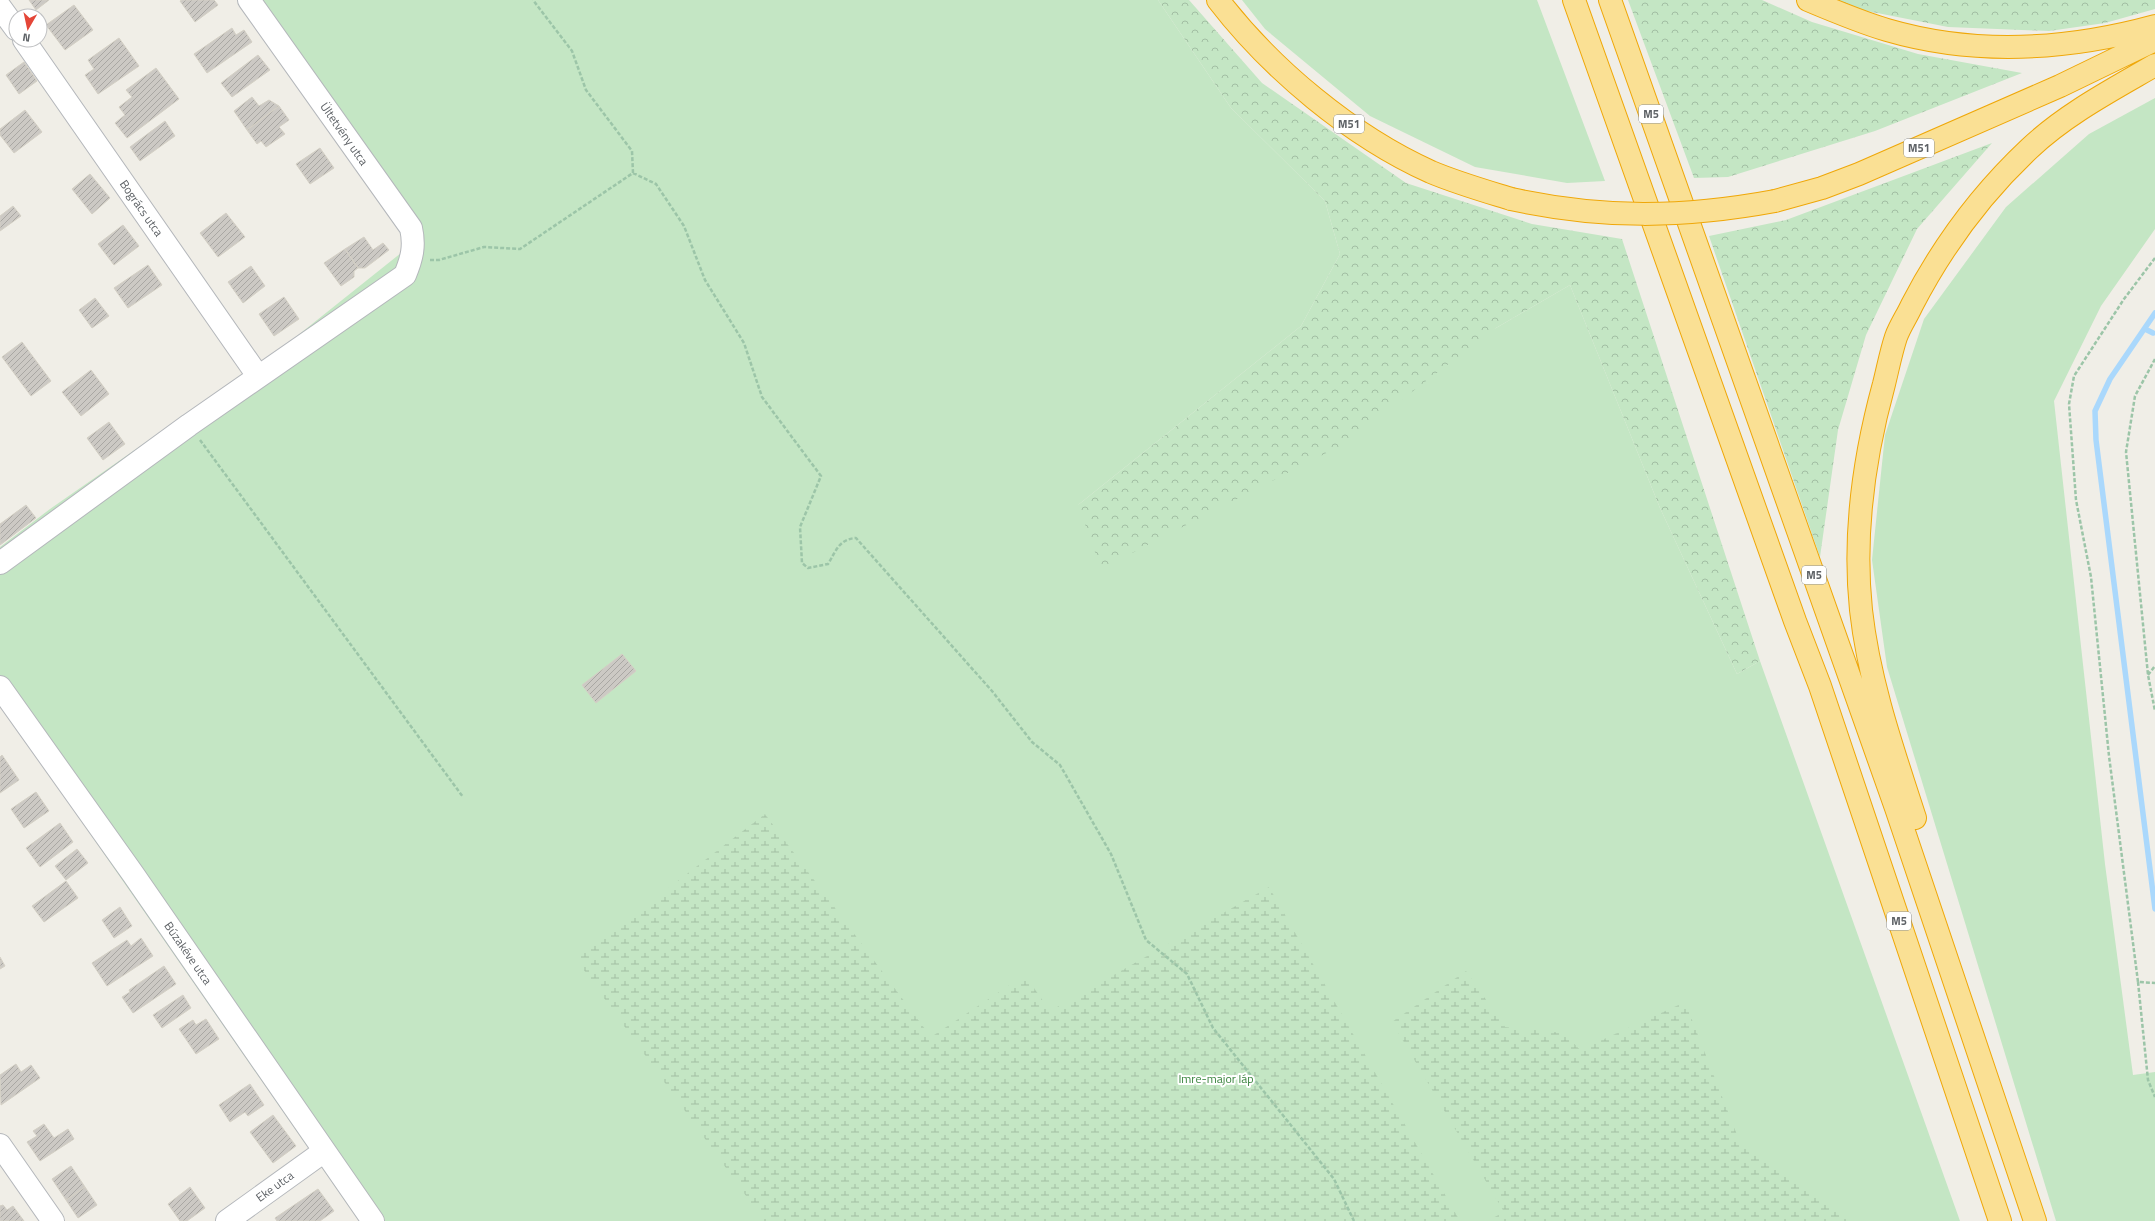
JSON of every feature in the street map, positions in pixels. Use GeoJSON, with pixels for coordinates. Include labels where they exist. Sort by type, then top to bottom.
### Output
{"type":"FeatureCollection","features":[{"type":"Feature","properties":{"kind":"highway","name":"M51"},"geometry":{"type":"LineString","coordinates":[[1218,0],[1260,47],[1316,100],[1356,129],[1397,154],[1431,172],[1511,199],[1556,209],[1644,215],[1684,214],[1737,208],[1775,201],[1822,188],[1860,174],[2060,86],[2155,40]]}},
{"type":"Feature","properties":{"kind":"highway","name":"M5"},"geometry":{"type":"LineString","coordinates":[[1574,0],[1792,614],[1820,686],[2000,1221]]}},
{"type":"Feature","properties":{"kind":"highway","name":"M5"},"geometry":{"type":"LineString","coordinates":[[1610,0],[1935,922],[2035,1221]]}},
{"type":"Feature","properties":{"kind":"highway"},"geometry":{"type":"LineString","coordinates":[[1808,0],[1858,21],[1889,31],[1958,44],[2029,48],[2069,45],[2112,37],[2155,26]]}},
{"type":"Feature","properties":{"kind":"highway","name":"M51"},"geometry":{"type":"LineString","coordinates":[[2060,86],[2155,49]]}},
{"type":"Feature","properties":{"kind":"highway"},"geometry":{"type":"LineString","coordinates":[[1935,922],[1918,828],[1879,706],[1861,610],[1859,566],[1864,476],[1868,448],[1896,337],[1922,285],[1951,241],[1988,191],[2031,147],[2074,113],[2155,65]]}},
{"type":"Feature","properties":{"kind":"street","name":"Ültetvény utca"},"geometry":{"type":"LineString","coordinates":[[249,0],[411,228],[414,249],[408,268]]}},
{"type":"Feature","properties":{"kind":"street"},"geometry":{"type":"LineString","coordinates":[[0,7],[8,18]]}},
{"type":"Feature","properties":{"kind":"street","name":"Bogrács utca"},"geometry":{"type":"LineString","coordinates":[[30,48],[258,376]]}},
{"type":"Feature","properties":{"kind":"street"},"geometry":{"type":"LineString","coordinates":[[0,563],[408,268]]}},
{"type":"Feature","properties":{"kind":"street","name":"Búzakéve utca"},"geometry":{"type":"LineString","coordinates":[[0,687],[133,874],[373,1221]]}},
{"type":"Feature","properties":{"kind":"street"},"geometry":{"type":"LineString","coordinates":[[0,1145],[53,1221]]}},
{"type":"Feature","properties":{"kind":"street","name":"Eke utca"},"geometry":{"type":"LineString","coordinates":[[227,1221],[324,1152]]}},
{"type":"Feature","properties":{"kind":"path"},"geometry":{"type":"LineString","coordinates":[[533,0],[572,51],[586,90],[632,151],[633,173]]}},
{"type":"Feature","properties":{"kind":"path"},"geometry":{"type":"LineString","coordinates":[[408,268],[484,247],[520,249],[633,173]]}},
{"type":"Feature","properties":{"kind":"path"},"geometry":{"type":"LineString","coordinates":[[633,173],[656,184],[684,226],[705,280],[744,343],[762,397],[822,476],[800,527],[802,563],[808,568],[828,564],[840,543],[856,538],[992,691],[1032,742],[1060,766],[1111,854],[1146,940],[1187,974],[1213,1028],[1334,1180],[1354,1221]]}},
{"type":"Feature","properties":{"kind":"path"},"geometry":{"type":"LineString","coordinates":[[2155,258],[2124,299],[2074,376],[2068,404],[2076,500],[2091,577],[2109,756],[2138,982],[2148,1080],[2155,1097]]}},
{"type":"Feature","properties":{"kind":"path"},"geometry":{"type":"LineString","coordinates":[[2155,359],[2135,396],[2126,452],[2148,675],[2155,711]]}},
{"type":"Feature","properties":{"kind":"path"},"geometry":{"type":"LineString","coordinates":[[189,425],[463,797]]}},
{"type":"Feature","properties":{"kind":"path"},"geometry":{"type":"LineString","coordinates":[[2148,675],[2155,666]]}},
{"type":"Feature","properties":{"kind":"path"},"geometry":{"type":"LineString","coordinates":[[2138,982],[2155,983]]}},
{"type":"Feature","properties":{"kind":"green space"},"geometry":{"type":"Polygon","coordinates":[[[237,0],[1158,0],[1231,108],[1325,201],[1340,254],[1301,326],[1078,505],[1496,328],[1570,285],[1660,508],[1737,674],[1760,661],[1960,1221],[359,1221],[0,704],[0,547],[50,509],[287,344],[406,249],[403,233],[237,0]]]}},
{"type":"Feature","properties":{"kind":"green space"},"geometry":{"type":"Polygon","coordinates":[[[1158,0],[1189,0],[1262,83],[1406,183],[1532,224],[1622,239],[1760,661],[1737,674],[1660,508],[1570,285],[1496,328],[1342,445],[1101,569],[1078,505],[1301,326],[1340,254],[1325,201],[1231,108],[1158,0]]]}},
{"type":"Feature","properties":{"kind":"green space"},"geometry":{"type":"Polygon","coordinates":[[[1242,0],[1537,0],[1605,181],[1567,183],[1475,167],[1370,116],[1265,29],[1242,0]]]}},
{"type":"Feature","properties":{"kind":"green space"},"geometry":{"type":"Polygon","coordinates":[[[1628,0],[1762,0],[1812,22],[1918,54],[2022,73],[1875,131],[1728,177],[1694,178],[1628,0]]]}},
{"type":"Feature","properties":{"kind":"green space"},"geometry":{"type":"Polygon","coordinates":[[[1834,0],[2155,0],[2155,9],[2105,23],[2049,31],[1948,27],[1852,8],[1834,0]]]}},
{"type":"Feature","properties":{"kind":"green space"},"geometry":{"type":"Polygon","coordinates":[[[2155,98],[2155,229],[2101,306],[2054,401],[2105,864],[2133,1075],[2155,1072],[2155,1221],[2056,1221],[1887,667],[1872,560],[1885,435],[1924,319],[2006,207],[2089,134],[2155,98]]]}},
{"type":"Feature","properties":{"kind":"green space"},"geometry":{"type":"Polygon","coordinates":[[[1992,143],[1917,229],[1866,335],[1838,430],[1820,557],[1709,236],[1786,220],[1992,143]]]}},
{"type":"Feature","properties":{"kind":"green space","name":"Imre-major láp"},"geometry":{"type":"Polygon","coordinates":[[[765,814],[931,1037],[1025,975],[1050,1011],[1269,887],[1460,1221],[764,1221],[576,959],[765,814]]]}},
{"type":"Feature","properties":{"kind":"green space"},"geometry":{"type":"Polygon","coordinates":[[[1466,971],[1505,1027],[1565,1033],[1580,1050],[1685,1002],[1741,1145],[1854,1221],[1487,1221],[1504,1212],[1392,1022],[1466,971]]]}},
{"type":"Feature","properties":{"kind":"building"},"geometry":{"type":"Polygon","coordinates":[[[29,0],[49,0],[39,8],[35,8],[29,0]]]}},
{"type":"Feature","properties":{"kind":"building"},"geometry":{"type":"Polygon","coordinates":[[[214,0],[218,5],[195,22],[180,1],[214,0]]]}},
{"type":"Feature","properties":{"kind":"building"},"geometry":{"type":"Polygon","coordinates":[[[74,5],[93,30],[65,50],[48,28],[48,24],[74,5]]]}},
{"type":"Feature","properties":{"kind":"building"},"geometry":{"type":"Polygon","coordinates":[[[232,28],[236,35],[244,30],[252,42],[207,73],[194,54],[232,28]]]}},
{"type":"Feature","properties":{"kind":"building"},"geometry":{"type":"Polygon","coordinates":[[[119,38],[139,66],[98,94],[85,75],[94,69],[88,60],[119,38]]]}},
{"type":"Feature","properties":{"kind":"building"},"geometry":{"type":"Polygon","coordinates":[[[258,55],[270,70],[232,97],[221,83],[258,55]]]}},
{"type":"Feature","properties":{"kind":"building"},"geometry":{"type":"Polygon","coordinates":[[[24,62],[37,81],[19,94],[6,75],[24,62]]]}},
{"type":"Feature","properties":{"kind":"building"},"geometry":{"type":"Polygon","coordinates":[[[156,68],[179,99],[127,138],[115,123],[125,115],[119,107],[132,97],[126,90],[156,68]]]}},
{"type":"Feature","properties":{"kind":"building"},"geometry":{"type":"Polygon","coordinates":[[[252,97],[259,106],[269,100],[279,106],[247,130],[234,111],[252,97]]]}},
{"type":"Feature","properties":{"kind":"building"},"geometry":{"type":"Polygon","coordinates":[[[279,106],[289,120],[279,127],[285,134],[266,147],[261,141],[257,144],[247,130],[279,106]]]}},
{"type":"Feature","properties":{"kind":"building"},"geometry":{"type":"Polygon","coordinates":[[[25,110],[42,132],[14,153],[0,135],[0,129],[25,110]]]}},
{"type":"Feature","properties":{"kind":"building"},"geometry":{"type":"Polygon","coordinates":[[[165,121],[175,136],[140,161],[130,147],[165,121]]]}},
{"type":"Feature","properties":{"kind":"building"},"geometry":{"type":"Polygon","coordinates":[[[320,148],[334,168],[310,184],[296,164],[320,148]]]}},
{"type":"Feature","properties":{"kind":"building"},"geometry":{"type":"Polygon","coordinates":[[[90,174],[110,198],[92,214],[72,189],[90,174]]]}},
{"type":"Feature","properties":{"kind":"building"},"geometry":{"type":"Polygon","coordinates":[[[13,206],[21,216],[0,231],[0,216],[13,206]]]}},
{"type":"Feature","properties":{"kind":"building"},"geometry":{"type":"Polygon","coordinates":[[[226,213],[245,237],[218,257],[200,233],[226,213]]]}},
{"type":"Feature","properties":{"kind":"building"},"geometry":{"type":"Polygon","coordinates":[[[123,225],[139,246],[114,265],[98,244],[123,225]]]}},
{"type":"Feature","properties":{"kind":"building"},"geometry":{"type":"Polygon","coordinates":[[[364,237],[373,250],[383,243],[389,250],[365,268],[358,268],[345,249],[364,237]]]}},
{"type":"Feature","properties":{"kind":"building"},"geometry":{"type":"Polygon","coordinates":[[[345,249],[358,268],[354,271],[354,277],[341,286],[324,263],[345,249]]]}},
{"type":"Feature","properties":{"kind":"building"},"geometry":{"type":"Polygon","coordinates":[[[148,265],[162,285],[128,308],[114,288],[148,265]]]}},
{"type":"Feature","properties":{"kind":"building"},"geometry":{"type":"Polygon","coordinates":[[[251,266],[265,286],[243,303],[228,282],[251,266]]]}},
{"type":"Feature","properties":{"kind":"building"},"geometry":{"type":"Polygon","coordinates":[[[284,297],[299,319],[274,336],[259,314],[284,297]]]}},
{"type":"Feature","properties":{"kind":"building"},"geometry":{"type":"Polygon","coordinates":[[[95,298],[109,316],[92,328],[79,310],[95,298]]]}},
{"type":"Feature","properties":{"kind":"building"},"geometry":{"type":"Polygon","coordinates":[[[22,342],[51,381],[31,396],[2,357],[22,342]]]}},
{"type":"Feature","properties":{"kind":"building"},"geometry":{"type":"Polygon","coordinates":[[[91,370],[109,394],[81,416],[62,392],[91,370]]]}},
{"type":"Feature","properties":{"kind":"building"},"geometry":{"type":"Polygon","coordinates":[[[109,422],[125,444],[103,460],[87,438],[109,422]]]}},
{"type":"Feature","properties":{"kind":"building"},"geometry":{"type":"Polygon","coordinates":[[[26,505],[36,518],[0,545],[0,524],[26,505]]]}},
{"type":"Feature","properties":{"kind":"building"},"geometry":{"type":"Polygon","coordinates":[[[622,654],[636,671],[596,703],[582,685],[622,654]]]}},
{"type":"Feature","properties":{"kind":"building"},"geometry":{"type":"Polygon","coordinates":[[[2,755],[19,780],[0,793],[0,757],[2,755]]]}},
{"type":"Feature","properties":{"kind":"building"},"geometry":{"type":"Polygon","coordinates":[[[36,792],[49,811],[24,828],[11,809],[36,792]]]}},
{"type":"Feature","properties":{"kind":"building"},"geometry":{"type":"Polygon","coordinates":[[[60,823],[73,842],[40,867],[26,848],[60,823]]]}},
{"type":"Feature","properties":{"kind":"building"},"geometry":{"type":"Polygon","coordinates":[[[77,849],[88,863],[66,880],[55,866],[77,849]]]}},
{"type":"Feature","properties":{"kind":"building"},"geometry":{"type":"Polygon","coordinates":[[[66,881],[78,898],[44,922],[32,906],[66,881]]]}},
{"type":"Feature","properties":{"kind":"building"},"geometry":{"type":"Polygon","coordinates":[[[120,907],[132,926],[114,938],[102,920],[120,907]]]}},
{"type":"Feature","properties":{"kind":"building"},"geometry":{"type":"Polygon","coordinates":[[[141,938],[153,956],[107,986],[92,963],[127,940],[131,946],[141,938]]]}},
{"type":"Feature","properties":{"kind":"building"},"geometry":{"type":"Polygon","coordinates":[[[0,957],[5,966],[0,969],[0,957]]]}},
{"type":"Feature","properties":{"kind":"building"},"geometry":{"type":"Polygon","coordinates":[[[164,966],[176,984],[133,1013],[122,997],[130,992],[129,990],[164,966]]]}},
{"type":"Feature","properties":{"kind":"building"},"geometry":{"type":"Polygon","coordinates":[[[183,995],[191,1008],[162,1028],[153,1015],[183,995]]]}},
{"type":"Feature","properties":{"kind":"building"},"geometry":{"type":"Polygon","coordinates":[[[206,1019],[219,1039],[196,1054],[179,1029],[193,1020],[196,1025],[206,1019]]]}},
{"type":"Feature","properties":{"kind":"building"},"geometry":{"type":"Polygon","coordinates":[[[16,1064],[21,1072],[31,1065],[40,1078],[1,1105],[0,1075],[16,1064]]]}},
{"type":"Feature","properties":{"kind":"building"},"geometry":{"type":"Polygon","coordinates":[[[250,1084],[264,1105],[248,1116],[245,1112],[230,1122],[219,1105],[250,1084]]]}},
{"type":"Feature","properties":{"kind":"building"},"geometry":{"type":"Polygon","coordinates":[[[273,1115],[296,1146],[273,1163],[250,1132],[273,1115]]]}},
{"type":"Feature","properties":{"kind":"building"},"geometry":{"type":"Polygon","coordinates":[[[44,1124],[54,1138],[68,1129],[74,1139],[40,1161],[27,1142],[37,1136],[33,1131],[44,1124]]]}},
{"type":"Feature","properties":{"kind":"building"},"geometry":{"type":"Polygon","coordinates":[[[71,1166],[85,1187],[66,1200],[52,1179],[71,1166]]]}},
{"type":"Feature","properties":{"kind":"building"},"geometry":{"type":"Polygon","coordinates":[[[85,1187],[97,1205],[78,1218],[66,1200],[85,1187]]]}},
{"type":"Feature","properties":{"kind":"building"},"geometry":{"type":"Polygon","coordinates":[[[190,1187],[205,1208],[187,1221],[180,1221],[168,1204],[190,1187]]]}},
{"type":"Feature","properties":{"kind":"building"},"geometry":{"type":"Polygon","coordinates":[[[318,1189],[334,1211],[320,1221],[277,1221],[275,1218],[318,1189]]]}},
{"type":"Feature","properties":{"kind":"building"},"geometry":{"type":"Polygon","coordinates":[[[3,1205],[7,1210],[13,1206],[24,1221],[0,1221],[0,1206],[3,1205]]]}},
{"type":"Feature","properties":{"kind":"waterway"},"geometry":{"type":"LineString","coordinates":[[2155,313],[2110,379],[2095,411],[2096,440],[2155,909]]}},
{"type":"Feature","properties":{"kind":"waterway"},"geometry":{"type":"LineString","coordinates":[[2145,329],[2153,333]]}}]}
